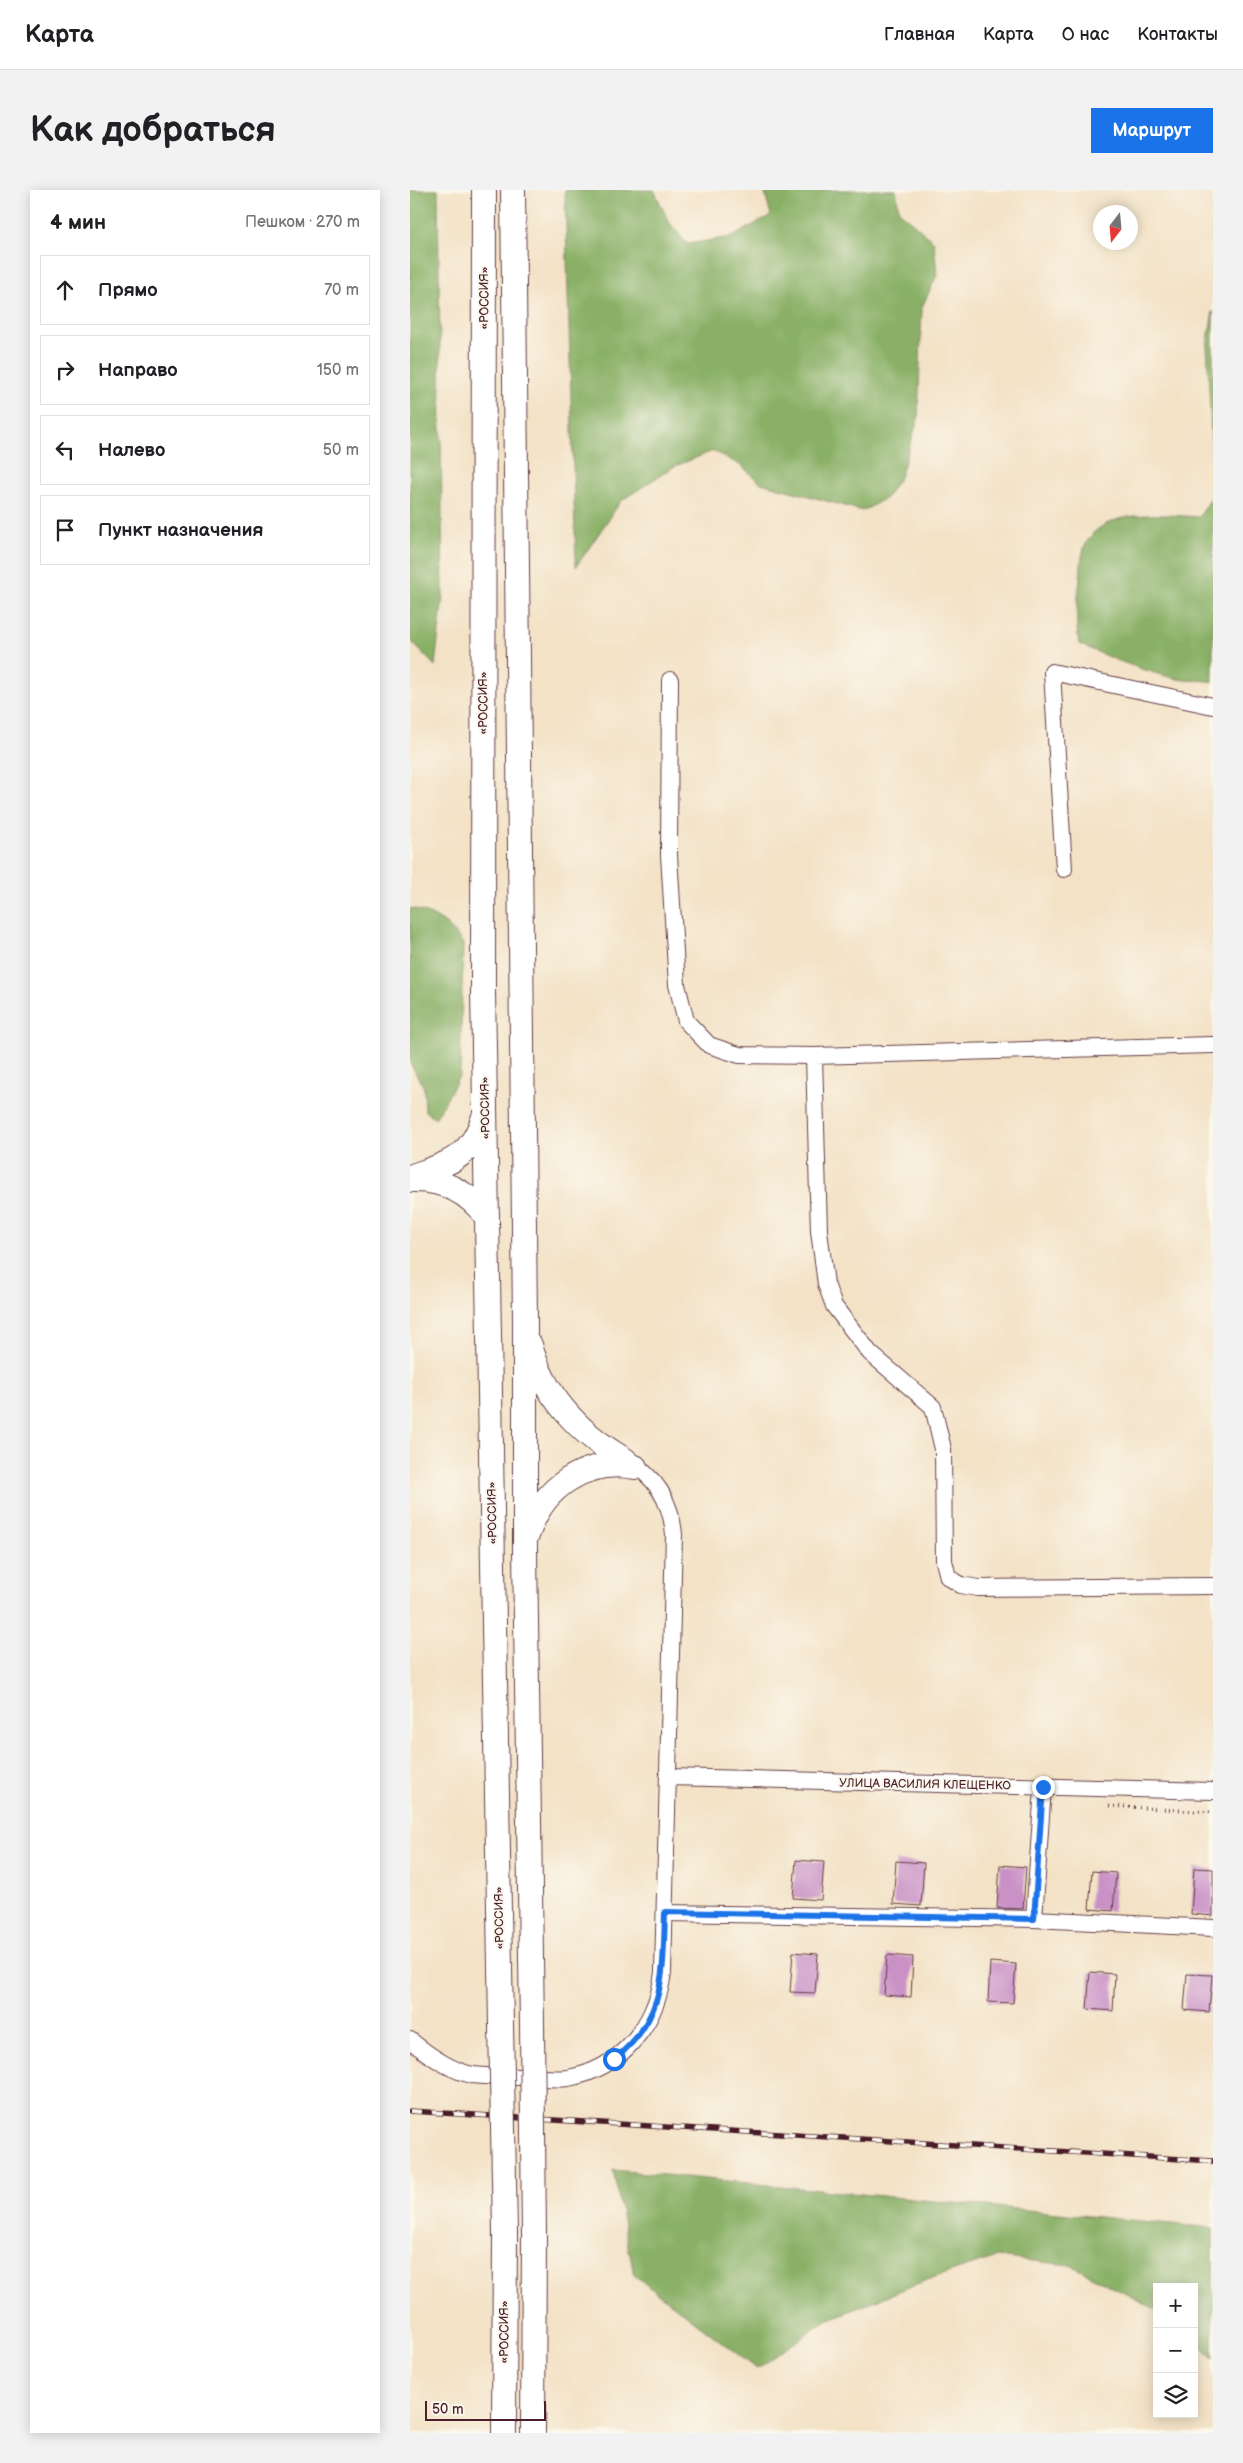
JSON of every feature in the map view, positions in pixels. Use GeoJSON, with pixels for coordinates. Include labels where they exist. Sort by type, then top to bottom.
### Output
{"type":"FeatureCollection","features":[{"type":"Feature","properties":{"kind":"highway","name":"«РОССИЯ»"},"geometry":{"type":"LineString","coordinates":[[484,190],[483,991],[505,2231],[504,2433]]}},
{"type":"Feature","properties":{"kind":"highway"},"geometry":{"type":"LineString","coordinates":[[513,190],[525,1321],[525,1552],[534,2236],[534,2433]]}},
{"type":"Feature","properties":{"kind":"highway"},"geometry":{"type":"LineString","coordinates":[[410,1179],[442,1167],[458,1156],[478,1134],[485,1115]]}},
{"type":"Feature","properties":{"kind":"highway"},"geometry":{"type":"LineString","coordinates":[[410,1179],[429,1181],[454,1188],[469,1198],[487,1217]]}},
{"type":"Feature","properties":{"kind":"highway"},"geometry":{"type":"LineString","coordinates":[[525,1321],[536,1364],[558,1403],[588,1435],[632,1464]]}},
{"type":"Feature","properties":{"kind":"highway"},"geometry":{"type":"LineString","coordinates":[[525,1552],[528,1533],[534,1516],[551,1492],[566,1480],[583,1471],[601,1466],[632,1464]]}},
{"type":"Feature","properties":{"kind":"street"},"geometry":{"type":"LineString","coordinates":[[1064,869],[1052,672],[1213,706]]}},
{"type":"Feature","properties":{"kind":"street"},"geometry":{"type":"LineString","coordinates":[[670,680],[669,855],[677,985],[686,1021],[709,1045],[739,1055],[814,1056],[1213,1045]]}},
{"type":"Feature","properties":{"kind":"street"},"geometry":{"type":"LineString","coordinates":[[814,1056],[819,1231],[826,1284],[834,1306],[870,1353],[933,1407],[942,1449],[944,1561],[948,1577],[961,1585],[978,1588],[1213,1586]]}},
{"type":"Feature","properties":{"kind":"street"},"geometry":{"type":"LineString","coordinates":[[410,2040],[437,2060],[472,2075],[566,2078],[596,2069],[614,2059],[630,2046],[643,2030],[653,2012],[662,1982],[674,1534],[670,1509],[658,1486],[632,1464]]}},
{"type":"Feature","properties":{"kind":"street","name":"УЛИЦА ВАСИЛИЯ КЛЕЩЕНКО"},"geometry":{"type":"LineString","coordinates":[[668,1777],[1213,1791]]}},
{"type":"Feature","properties":{"kind":"street"},"geometry":{"type":"LineString","coordinates":[[1034,1919],[1043,1787]]}},
{"type":"Feature","properties":{"kind":"street"},"geometry":{"type":"LineString","coordinates":[[665,1912],[1034,1919],[1213,1928]]}},
{"type":"Feature","properties":{"kind":"green space"},"geometry":{"type":"Polygon","coordinates":[[[410,190],[438,190],[443,597],[435,666],[410,640],[410,190]]]}},
{"type":"Feature","properties":{"kind":"green space"},"geometry":{"type":"Polygon","coordinates":[[[565,190],[654,190],[669,222],[687,244],[732,237],[771,215],[764,190],[896,190],[899,211],[934,242],[937,275],[922,307],[918,419],[900,477],[886,498],[863,511],[761,483],[740,465],[713,451],[673,467],[621,501],[576,567],[565,190]]]}},
{"type":"Feature","properties":{"kind":"green space"},"geometry":{"type":"Polygon","coordinates":[[[1213,311],[1213,475],[1207,346],[1213,311]]]}},
{"type":"Feature","properties":{"kind":"green space"},"geometry":{"type":"Polygon","coordinates":[[[1213,495],[1213,682],[1182,680],[1153,673],[1079,644],[1077,612],[1082,559],[1084,548],[1092,535],[1104,525],[1118,519],[1134,516],[1169,515],[1199,517],[1213,495]]]}},
{"type":"Feature","properties":{"kind":"green space"},"geometry":{"type":"Polygon","coordinates":[[[410,909],[428,914],[447,925],[463,944],[460,1075],[435,1119],[425,1111],[424,1088],[410,1063],[410,909]]]}},
{"type":"Feature","properties":{"kind":"green space"},"geometry":{"type":"Polygon","coordinates":[[[613,2170],[1213,2228],[1213,2358],[1198,2344],[1198,2283],[1153,2283],[1153,2308],[1070,2265],[997,2257],[929,2279],[827,2320],[757,2369],[634,2275],[613,2170]]]}},
{"type":"Feature","properties":{"kind":"building"},"geometry":{"type":"Polygon","coordinates":[[[796,1860],[824,1862],[821,1900],[793,1898],[796,1860]]]}},
{"type":"Feature","properties":{"kind":"building"},"geometry":{"type":"Polygon","coordinates":[[[896,1861],[924,1863],[921,1906],[893,1904],[896,1861]]]}},
{"type":"Feature","properties":{"kind":"building"},"geometry":{"type":"Polygon","coordinates":[[[1000,1865],[1026,1867],[1023,1909],[997,1908],[1000,1865]]]}},
{"type":"Feature","properties":{"kind":"building"},"geometry":{"type":"Polygon","coordinates":[[[1194,1868],[1213,1869],[1213,1916],[1191,1914],[1194,1868]]]}},
{"type":"Feature","properties":{"kind":"building"},"geometry":{"type":"Polygon","coordinates":[[[1092,1871],[1116,1873],[1113,1911],[1089,1909],[1092,1871]]]}},
{"type":"Feature","properties":{"kind":"building"},"geometry":{"type":"Polygon","coordinates":[[[793,1952],[818,1954],[815,1993],[790,1992],[793,1952]]]}},
{"type":"Feature","properties":{"kind":"building"},"geometry":{"type":"Polygon","coordinates":[[[887,1955],[913,1957],[911,1997],[884,1995],[887,1955]]]}},
{"type":"Feature","properties":{"kind":"building"},"geometry":{"type":"Polygon","coordinates":[[[990,1962],[1016,1964],[1013,2003],[988,2002],[990,1962]]]}},
{"type":"Feature","properties":{"kind":"building"},"geometry":{"type":"Polygon","coordinates":[[[1090,1972],[1115,1974],[1113,2011],[1087,2009],[1090,1972]]]}},
{"type":"Feature","properties":{"kind":"building"},"geometry":{"type":"Polygon","coordinates":[[[1187,1974],[1212,1975],[1209,2012],[1184,2010],[1187,1974]]]}},
{"type":"Feature","properties":{"kind":"railway"},"geometry":{"type":"LineString","coordinates":[[410,2111],[1213,2161]]}},
{"type":"Feature","properties":{"kind":"route"},"geometry":{"type":"LineString","coordinates":[[614,2059],[637,2038],[657,2002],[663,1972],[665,1912],[1034,1919],[1043,1787]]}}]}
